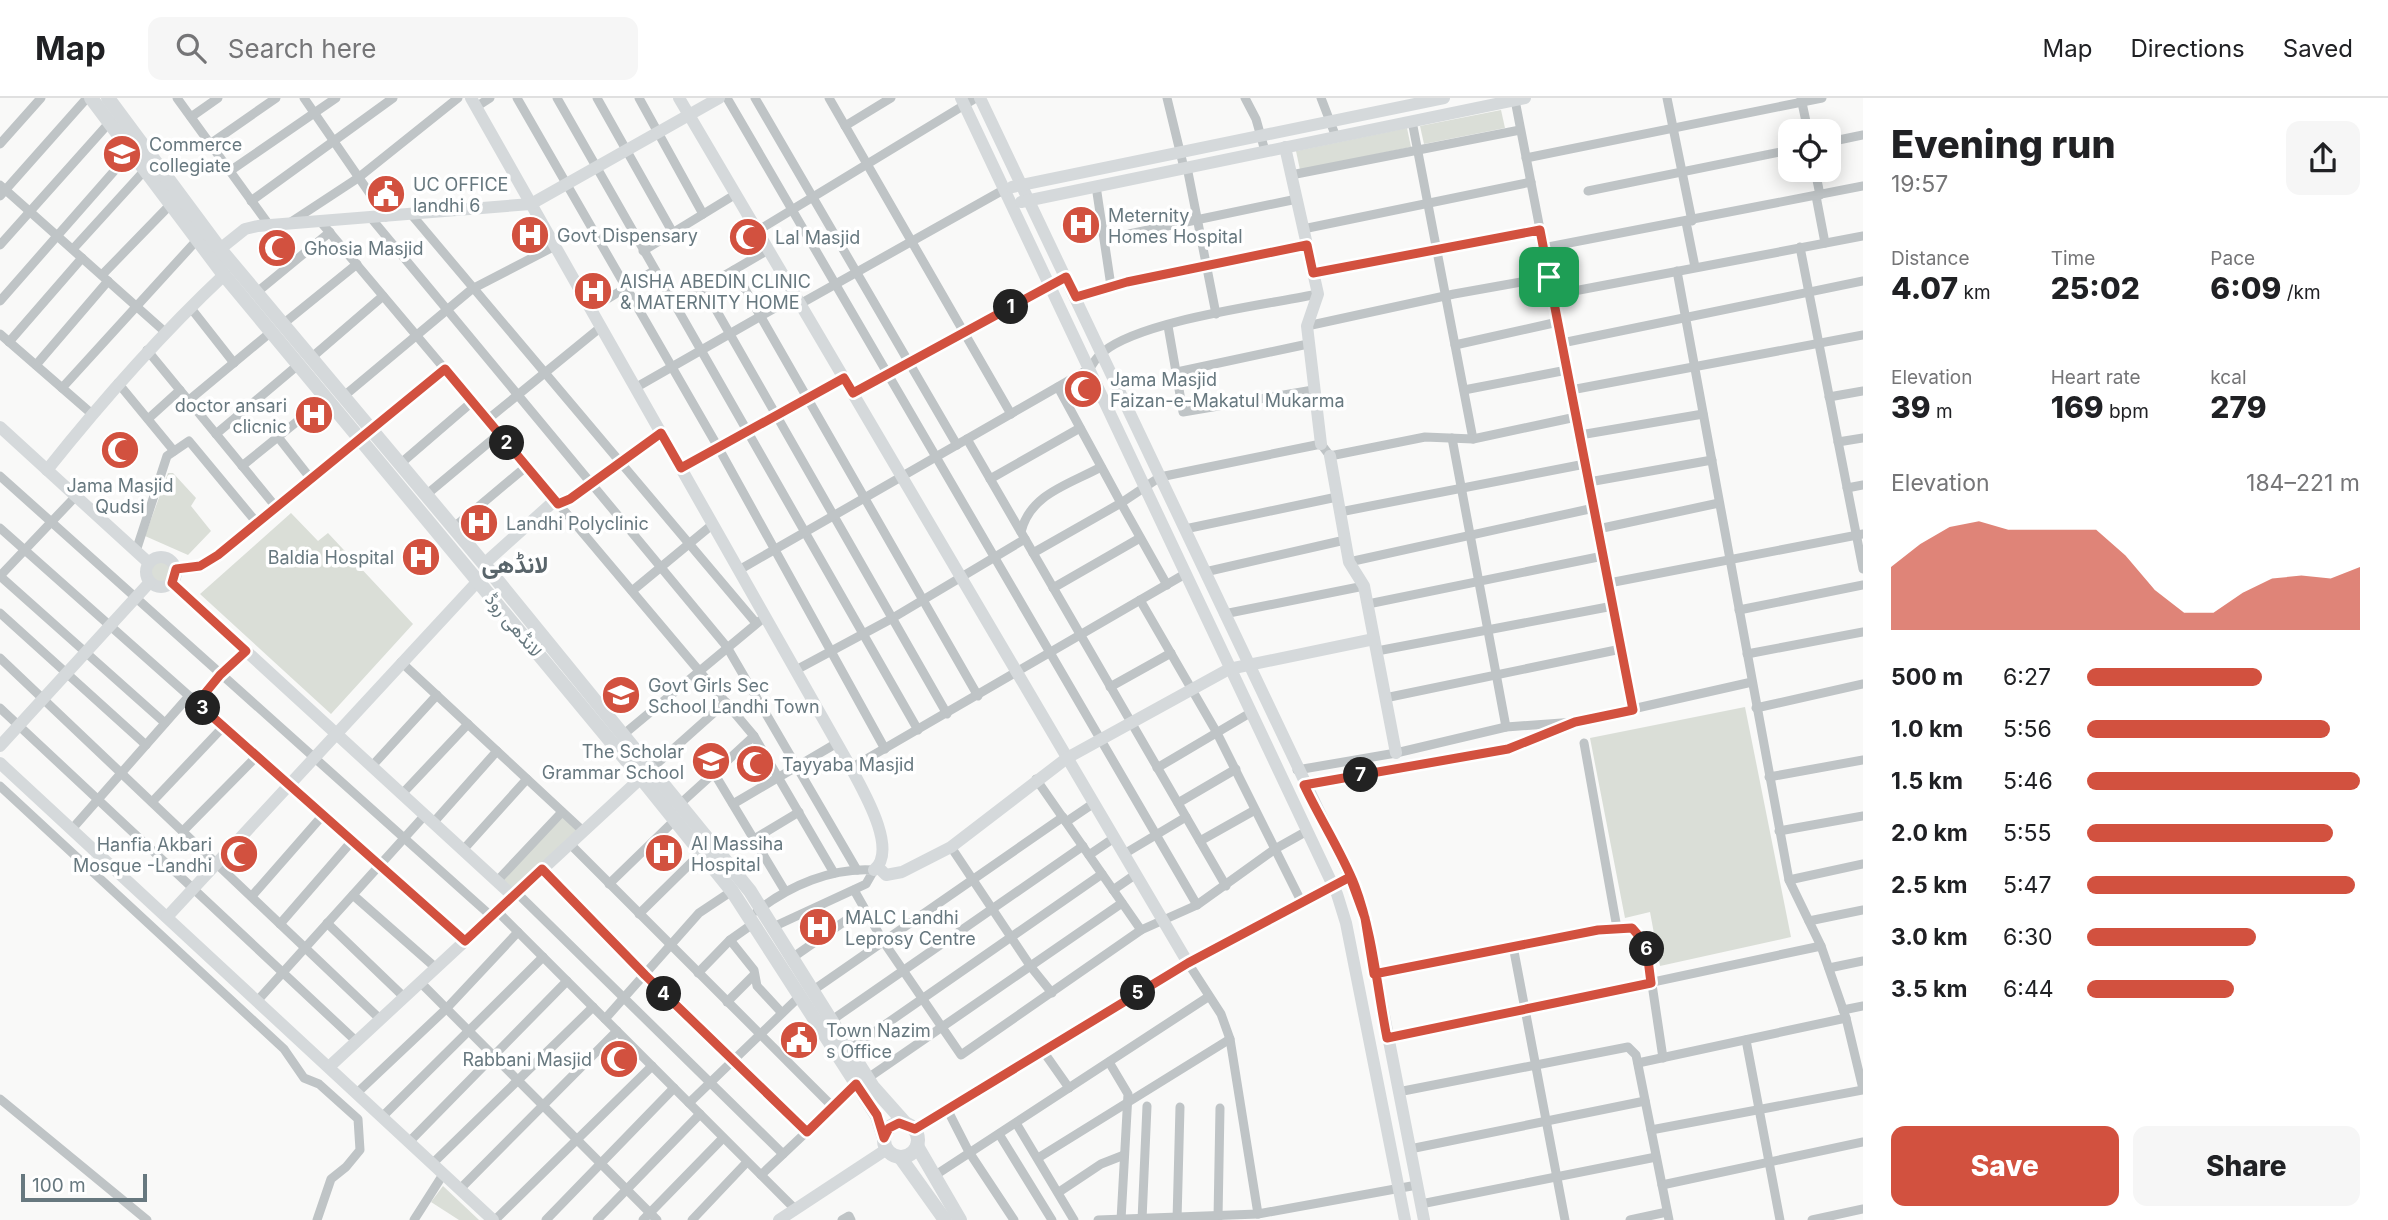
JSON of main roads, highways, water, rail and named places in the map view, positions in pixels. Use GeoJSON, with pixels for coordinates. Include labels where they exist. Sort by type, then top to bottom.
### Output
{"type":"FeatureCollection","features":[{"type":"Feature","properties":{"kind":"main road","name":"لانڈھی روڈ"},"geometry":{"type":"LineString","coordinates":[[89,98],[224,275],[277,328],[312,358],[624,734],[675,820],[732,891],[755,916],[773,927],[792,958],[806,993],[832,1020],[850,1049],[886,1143]]}},
{"type":"Feature","properties":{"kind":"main road","name":"لانڈھی روڈ"},"geometry":{"type":"LineString","coordinates":[[108,98],[256,293],[298,365],[325,399],[478,581],[647,773],[681,803],[862,1081],[910,1126]]}},
{"type":"Feature","properties":{"kind":"main road"},"geometry":{"type":"LineString","coordinates":[[945,1220],[900,1157],[886,1143],[889,1128],[910,1126],[918,1146],[960,1220]]}},
{"type":"Feature","properties":{"kind":"main road"},"geometry":{"type":"LineString","coordinates":[[900,1157],[911,1154],[918,1146]]}},
{"type":"Feature","properties":{"kind":"place","name":"Commerce collegiate"},"geometry":{"type":"Point","coordinates":[122,154]}},
{"type":"Feature","properties":{"kind":"place","name":"UC OFFICE landhi 6"},"geometry":{"type":"Point","coordinates":[386,194]}},
{"type":"Feature","properties":{"kind":"place","name":"Meternity Homes Hospital"},"geometry":{"type":"Point","coordinates":[1081,225]}},
{"type":"Feature","properties":{"kind":"place","name":"Govt Dispensary"},"geometry":{"type":"Point","coordinates":[530,235]}},
{"type":"Feature","properties":{"kind":"place","name":"Lal Masjid"},"geometry":{"type":"Point","coordinates":[748,237]}},
{"type":"Feature","properties":{"kind":"place","name":"Ghosia Masjid"},"geometry":{"type":"Point","coordinates":[277,248]}},
{"type":"Feature","properties":{"kind":"place","name":"AISHA ABEDIN CLINIC & MATERNITY HOME"},"geometry":{"type":"Point","coordinates":[593,291]}},
{"type":"Feature","properties":{"kind":"place","name":"Jama Masjid Faizan-e-Makatul Mukarma"},"geometry":{"type":"Point","coordinates":[1083,389]}},
{"type":"Feature","properties":{"kind":"place","name":"doctor ansari clicnic"},"geometry":{"type":"Point","coordinates":[314,415]}},
{"type":"Feature","properties":{"kind":"place","name":"Jama Masjid Qudsi"},"geometry":{"type":"Point","coordinates":[120,450]}},
{"type":"Feature","properties":{"kind":"place","name":"Landhi Polyclinic"},"geometry":{"type":"Point","coordinates":[479,523]}},
{"type":"Feature","properties":{"kind":"place","name":"Baldia Hospital"},"geometry":{"type":"Point","coordinates":[421,557]}},
{"type":"Feature","properties":{"kind":"place","name":"Govt Girls Sec School Landhi Town"},"geometry":{"type":"Point","coordinates":[621,695]}},
{"type":"Feature","properties":{"kind":"place","name":"The Scholar Grammar School"},"geometry":{"type":"Point","coordinates":[711,761]}},
{"type":"Feature","properties":{"kind":"place","name":"Tayyaba Masjid"},"geometry":{"type":"Point","coordinates":[755,764]}},
{"type":"Feature","properties":{"kind":"place","name":"Al Massiha Hospital"},"geometry":{"type":"Point","coordinates":[664,853]}},
{"type":"Feature","properties":{"kind":"place","name":"Hanfia Akbari Mosque -Landhi"},"geometry":{"type":"Point","coordinates":[239,854]}},
{"type":"Feature","properties":{"kind":"place","name":"MALC Landhi Leprosy Centre"},"geometry":{"type":"Point","coordinates":[818,927]}},
{"type":"Feature","properties":{"kind":"place","name":"Town Nazim s Office"},"geometry":{"type":"Point","coordinates":[799,1040]}},
{"type":"Feature","properties":{"kind":"place","name":"Rabbani Masjid"},"geometry":{"type":"Point","coordinates":[619,1059]}},
{"type":"Feature","properties":{"kind":"district","name":"لانڈھی"},"geometry":{"type":"Point","coordinates":[515,564]}}]}
